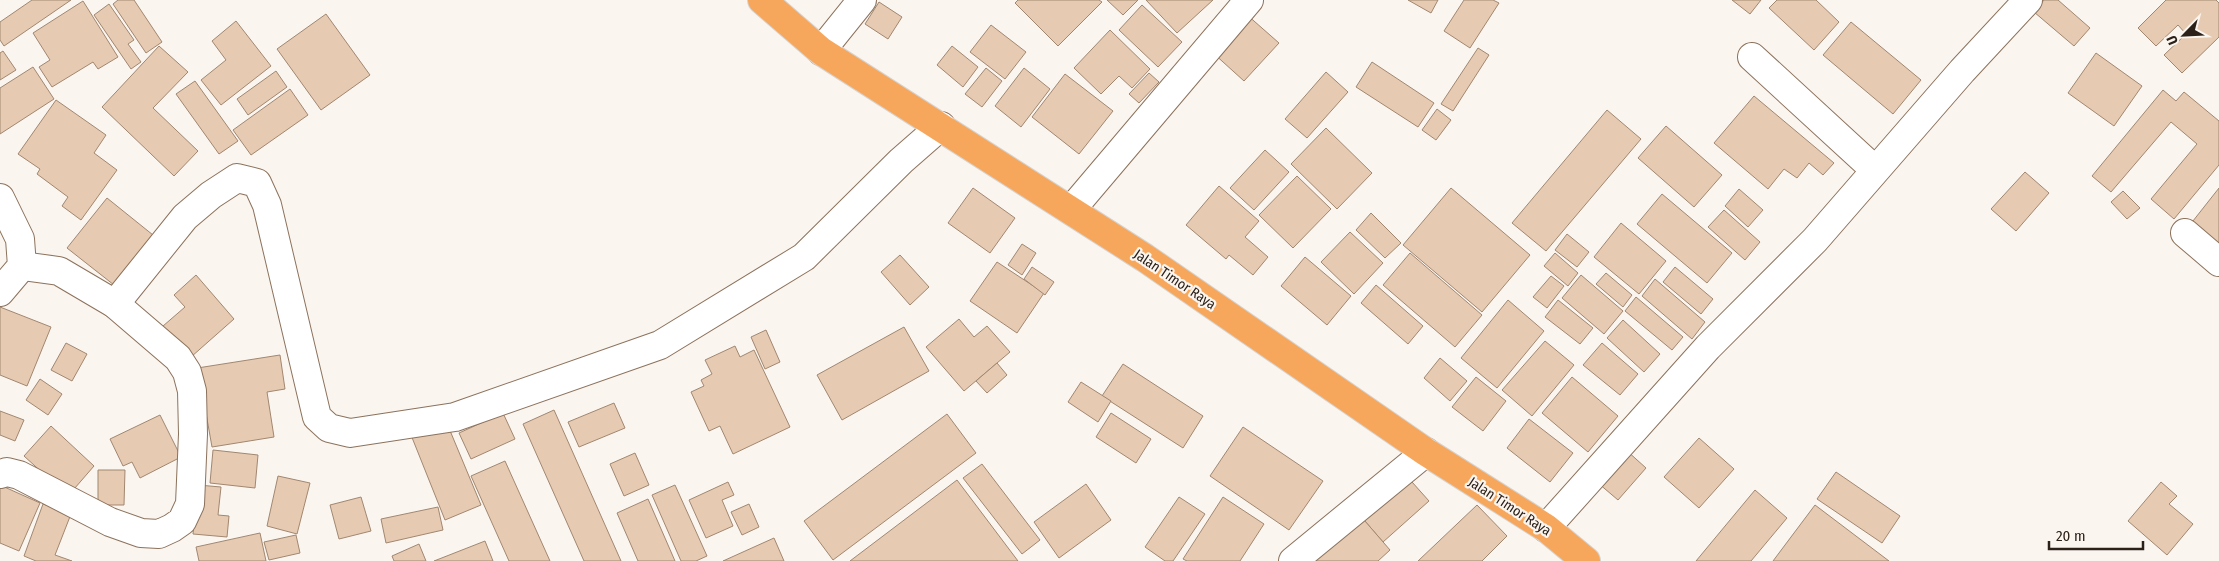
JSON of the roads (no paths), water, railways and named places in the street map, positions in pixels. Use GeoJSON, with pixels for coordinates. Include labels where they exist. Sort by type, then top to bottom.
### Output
{"type":"FeatureCollection","features":[{"type":"Feature","properties":{"kind":"highway","name":"Jalan Timor Raya"},"geometry":{"type":"LineString","coordinates":[[762,0],[821,51],[1071,210],[1426,452],[1546,528],[1586,561]]}},
{"type":"Feature","properties":{"kind":"street"},"geometry":{"type":"LineString","coordinates":[[821,51],[862,0]]}},
{"type":"Feature","properties":{"kind":"street"},"geometry":{"type":"LineString","coordinates":[[1071,210],[1249,0]]}},
{"type":"Feature","properties":{"kind":"street"},"geometry":{"type":"LineString","coordinates":[[1546,528],[1708,347],[1815,240],[1962,70],[2028,0]]}},
{"type":"Feature","properties":{"kind":"street"},"geometry":{"type":"LineString","coordinates":[[1752,57],[1875,170]]}},
{"type":"Feature","properties":{"kind":"street"},"geometry":{"type":"LineString","coordinates":[[115,304],[185,217],[211,195],[237,178],[257,183],[267,205],[317,417],[329,428],[350,433],[455,417],[660,345],[804,257],[901,161],[941,126]]}},
{"type":"Feature","properties":{"kind":"street"},"geometry":{"type":"LineString","coordinates":[[0,198],[20,239],[22,266],[0,292]]}},
{"type":"Feature","properties":{"kind":"street"},"geometry":{"type":"LineString","coordinates":[[2186,233],[2219,262]]}},
{"type":"Feature","properties":{"kind":"street"},"geometry":{"type":"LineString","coordinates":[[0,474],[7,472],[18,475],[110,522],[141,533],[159,534],[172,528],[182,521],[190,504],[193,434],[192,391],[187,372],[178,358],[115,304],[59,271],[22,266]]}},
{"type":"Feature","properties":{"kind":"street"},"geometry":{"type":"LineString","coordinates":[[1293,561],[1426,452]]}}]}
